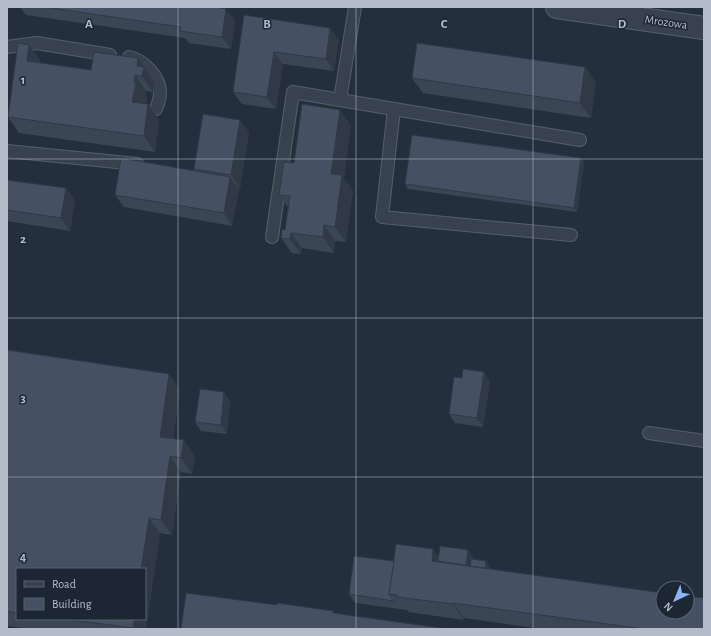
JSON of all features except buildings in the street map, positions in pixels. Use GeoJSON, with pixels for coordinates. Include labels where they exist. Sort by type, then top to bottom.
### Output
{"type":"FeatureCollection","features":[{"type":"Feature","properties":{"kind":"street","name":"Mrozowa"},"geometry":{"type":"LineString","coordinates":[[557,7],[594,9],[704,28]]}},
{"type":"Feature","properties":{"kind":"lane"},"geometry":{"type":"LineString","coordinates":[[340,100],[355,7]]}},
{"type":"Feature","properties":{"kind":"lane"},"geometry":{"type":"LineString","coordinates":[[7,48],[37,43],[133,58],[147,67],[156,79],[160,93],[156,109]]}},
{"type":"Feature","properties":{"kind":"lane"},"geometry":{"type":"LineString","coordinates":[[272,237],[293,92],[580,140]]}},
{"type":"Feature","properties":{"kind":"lane"},"geometry":{"type":"LineString","coordinates":[[394,109],[382,217],[571,235]]}},
{"type":"Feature","properties":{"kind":"lane"},"geometry":{"type":"LineString","coordinates":[[7,151],[149,166]]}},
{"type":"Feature","properties":{"kind":"lane"},"geometry":{"type":"LineString","coordinates":[[649,433],[704,441]]}}]}
